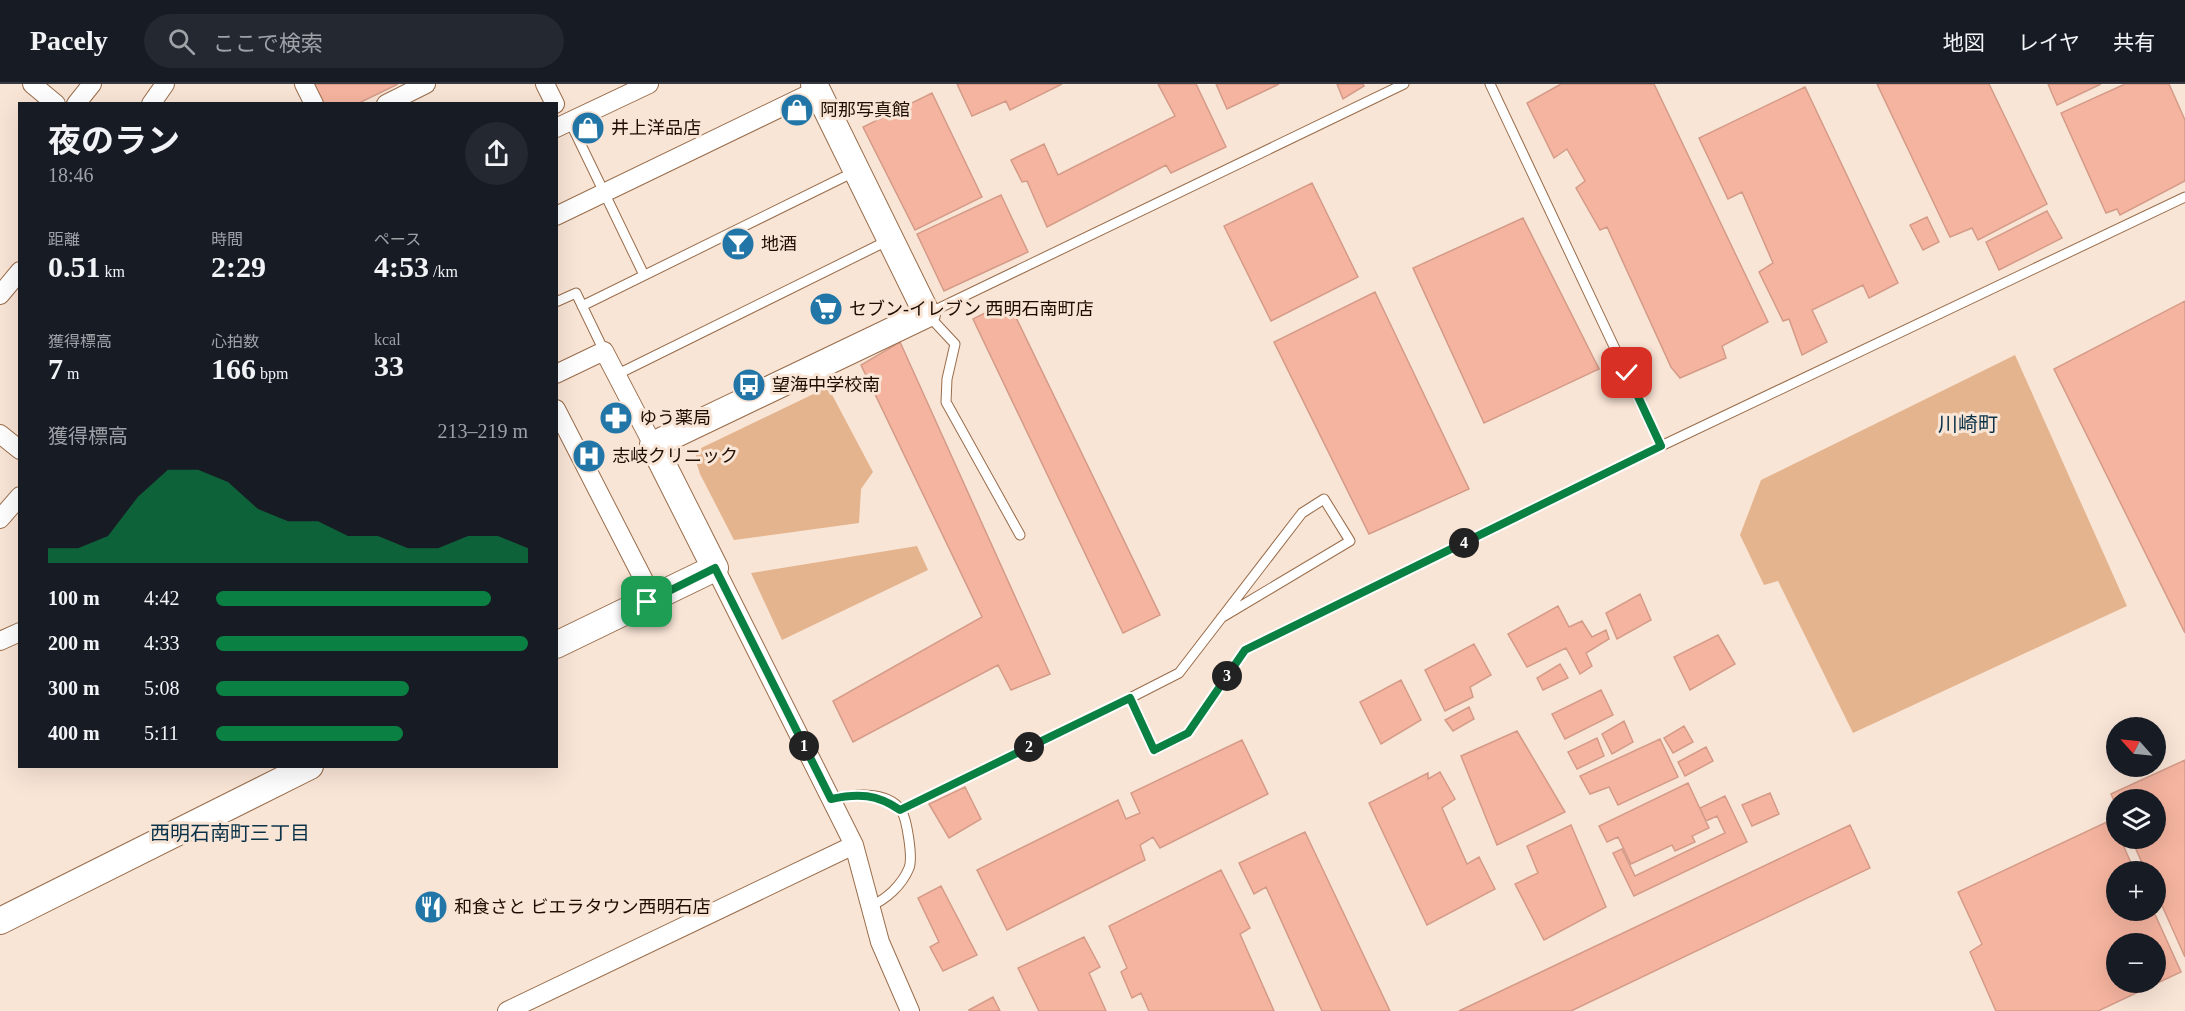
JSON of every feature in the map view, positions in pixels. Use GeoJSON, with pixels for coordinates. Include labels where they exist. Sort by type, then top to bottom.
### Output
{"type":"FeatureCollection","features":[{"type":"Feature","properties":{"kind":"street"},"geometry":{"type":"LineString","coordinates":[[32,84],[54,102]]}},
{"type":"Feature","properties":{"kind":"street"},"geometry":{"type":"LineString","coordinates":[[78,102],[92,84]]}},
{"type":"Feature","properties":{"kind":"street"},"geometry":{"type":"LineString","coordinates":[[304,84],[313,102]]}},
{"type":"Feature","properties":{"kind":"street"},"geometry":{"type":"LineString","coordinates":[[390,102],[426,84]]}},
{"type":"Feature","properties":{"kind":"street"},"geometry":{"type":"LineString","coordinates":[[545,84],[554,102]]}},
{"type":"Feature","properties":{"kind":"street"},"geometry":{"type":"LineString","coordinates":[[558,110],[564,125],[650,84]]}},
{"type":"Feature","properties":{"kind":"street"},"geometry":{"type":"LineString","coordinates":[[558,215],[816,87],[927,314],[653,445]]}},
{"type":"Feature","properties":{"kind":"street"},"geometry":{"type":"LineString","coordinates":[[0,295],[18,273]]}},
{"type":"Feature","properties":{"kind":"street"},"geometry":{"type":"LineString","coordinates":[[558,373],[604,351],[854,845],[880,942],[910,1011]]}},
{"type":"Feature","properties":{"kind":"street"},"geometry":{"type":"LineString","coordinates":[[558,413],[653,598]]}},
{"type":"Feature","properties":{"kind":"street"},"geometry":{"type":"LineString","coordinates":[[0,434],[18,448]]}},
{"type":"Feature","properties":{"kind":"street"},"geometry":{"type":"LineString","coordinates":[[0,519],[18,498]]}},
{"type":"Feature","properties":{"kind":"street"},"geometry":{"type":"LineString","coordinates":[[558,644],[715,568]]}},
{"type":"Feature","properties":{"kind":"street"},"geometry":{"type":"LineString","coordinates":[[0,641],[18,633]]}},
{"type":"Feature","properties":{"kind":"street"},"geometry":{"type":"LineString","coordinates":[[0,921],[306,768]]}},
{"type":"Feature","properties":{"kind":"street"},"geometry":{"type":"LineString","coordinates":[[507,1011],[530,1006],[854,845]]}},
{"type":"Feature","properties":{"kind":"lane"},"geometry":{"type":"LineString","coordinates":[[1020,535],[946,402],[947,379],[955,344],[927,314],[1404,84]]}},
{"type":"Feature","properties":{"kind":"lane"},"geometry":{"type":"LineString","coordinates":[[1490,84],[1661,446]]}},
{"type":"Feature","properties":{"kind":"lane"},"geometry":{"type":"LineString","coordinates":[[564,125],[644,275]]}},
{"type":"Feature","properties":{"kind":"lane"},"geometry":{"type":"LineString","coordinates":[[582,306],[858,170]]}},
{"type":"Feature","properties":{"kind":"lane"},"geometry":{"type":"LineString","coordinates":[[1130,698],[1154,750],[1188,733],[1245,650],[1661,446],[2185,197]]}},
{"type":"Feature","properties":{"kind":"lane"},"geometry":{"type":"LineString","coordinates":[[616,375],[891,239]]}},
{"type":"Feature","properties":{"kind":"lane"},"geometry":{"type":"LineString","coordinates":[[558,301],[576,293],[604,351]]}},
{"type":"Feature","properties":{"kind":"lane"},"geometry":{"type":"LineString","coordinates":[[900,810],[1179,673],[1221,618],[1302,513],[1324,499],[1350,541],[1221,618]]}},
{"type":"Feature","properties":{"kind":"lane"},"geometry":{"type":"LineString","coordinates":[[831,799],[851,795],[872,795],[888,801],[900,810],[909,834],[910,868],[885,900],[870,906]]}},
{"type":"Feature","properties":{"kind":"shaded area"},"geometry":{"type":"Polygon","coordinates":[[[2015,355],[2127,606],[1853,733],[1778,581],[1764,585],[1740,535],[1761,480],[2015,355]]]}},
{"type":"Feature","properties":{"kind":"shaded area"},"geometry":{"type":"Polygon","coordinates":[[[828,387],[873,472],[861,489],[859,523],[734,540],[700,474],[695,458],[699,449],[828,387]]]}},
{"type":"Feature","properties":{"kind":"shaded area"},"geometry":{"type":"Polygon","coordinates":[[[917,546],[928,570],[782,640],[751,573],[917,546]]]}},
{"type":"Feature","properties":{"kind":"building"},"geometry":{"type":"Polygon","coordinates":[[[312,84],[398,84],[361,102],[320,102],[312,84]]]}},
{"type":"Feature","properties":{"kind":"building"},"geometry":{"type":"Polygon","coordinates":[[[957,84],[1062,84],[1010,110],[1006,101],[972,116],[957,84]]]}},
{"type":"Feature","properties":{"kind":"building"},"geometry":{"type":"Polygon","coordinates":[[[1158,84],[1196,84],[1226,147],[1171,173],[1166,165],[1047,227],[1027,181],[1022,182],[1011,160],[1044,144],[1058,175],[1175,116],[1158,84]]]}},
{"type":"Feature","properties":{"kind":"building"},"geometry":{"type":"Polygon","coordinates":[[[1216,84],[1279,84],[1227,109],[1216,84]]]}},
{"type":"Feature","properties":{"kind":"building"},"geometry":{"type":"Polygon","coordinates":[[[1337,84],[1363,84],[1364,86],[1343,99],[1337,84]]]}},
{"type":"Feature","properties":{"kind":"building"},"geometry":{"type":"Polygon","coordinates":[[[1561,84],[1654,84],[1768,322],[1722,346],[1726,358],[1680,378],[1671,367],[1607,227],[1600,230],[1576,188],[1585,181],[1567,149],[1554,158],[1527,103],[1561,84]]]}},
{"type":"Feature","properties":{"kind":"building"},"geometry":{"type":"Polygon","coordinates":[[[1877,84],[1989,84],[2047,204],[1978,240],[1972,228],[1950,237],[1877,84]]]}},
{"type":"Feature","properties":{"kind":"building"},"geometry":{"type":"Polygon","coordinates":[[[2048,84],[2101,84],[2057,105],[2048,84]]]}},
{"type":"Feature","properties":{"kind":"building"},"geometry":{"type":"Polygon","coordinates":[[[2125,84],[2169,84],[2185,120],[2185,181],[2120,215],[2117,209],[2106,213],[2061,113],[2125,84]]]}},
{"type":"Feature","properties":{"kind":"building"},"geometry":{"type":"Polygon","coordinates":[[[1805,87],[1898,283],[1869,298],[1863,285],[1812,310],[1827,342],[1802,355],[1789,319],[1783,321],[1759,272],[1773,263],[1742,192],[1728,199],[1699,138],[1805,87]]]}},
{"type":"Feature","properties":{"kind":"building"},"geometry":{"type":"Polygon","coordinates":[[[932,93],[982,197],[915,230],[863,127],[932,93]]]}},
{"type":"Feature","properties":{"kind":"building"},"geometry":{"type":"Polygon","coordinates":[[[1312,183],[1358,277],[1271,321],[1224,226],[1312,183]]]}},
{"type":"Feature","properties":{"kind":"building"},"geometry":{"type":"Polygon","coordinates":[[[1001,195],[1028,252],[944,291],[917,234],[1001,195]]]}},
{"type":"Feature","properties":{"kind":"building"},"geometry":{"type":"Polygon","coordinates":[[[2047,211],[2062,238],[1999,270],[1986,242],[2047,211]]]}},
{"type":"Feature","properties":{"kind":"building"},"geometry":{"type":"Polygon","coordinates":[[[1927,217],[1939,242],[1923,250],[1910,225],[1927,217]]]}},
{"type":"Feature","properties":{"kind":"building"},"geometry":{"type":"Polygon","coordinates":[[[1523,218],[1599,369],[1484,423],[1413,268],[1523,218]]]}},
{"type":"Feature","properties":{"kind":"building"},"geometry":{"type":"Polygon","coordinates":[[[1375,292],[1469,489],[1369,534],[1274,342],[1375,292]]]}},
{"type":"Feature","properties":{"kind":"building"},"geometry":{"type":"Polygon","coordinates":[[[1008,301],[1160,615],[1123,633],[973,319],[1008,301]]]}},
{"type":"Feature","properties":{"kind":"building"},"geometry":{"type":"Polygon","coordinates":[[[2185,301],[2185,633],[2054,369],[2185,301]]]}},
{"type":"Feature","properties":{"kind":"building"},"geometry":{"type":"Polygon","coordinates":[[[900,342],[1050,674],[1011,690],[998,665],[853,742],[833,701],[982,617],[861,365],[900,342]]]}},
{"type":"Feature","properties":{"kind":"building"},"geometry":{"type":"Polygon","coordinates":[[[1640,594],[1651,620],[1617,639],[1606,613],[1640,594]]]}},
{"type":"Feature","properties":{"kind":"building"},"geometry":{"type":"Polygon","coordinates":[[[1558,606],[1569,627],[1582,621],[1592,637],[1606,630],[1609,639],[1586,653],[1592,666],[1580,674],[1566,648],[1527,667],[1508,634],[1558,606]]]}},
{"type":"Feature","properties":{"kind":"building"},"geometry":{"type":"Polygon","coordinates":[[[1718,635],[1735,664],[1690,690],[1674,657],[1718,635]]]}},
{"type":"Feature","properties":{"kind":"building"},"geometry":{"type":"Polygon","coordinates":[[[1474,644],[1491,675],[1470,687],[1473,697],[1445,711],[1425,670],[1474,644]]]}},
{"type":"Feature","properties":{"kind":"building"},"geometry":{"type":"Polygon","coordinates":[[[1560,664],[1568,678],[1543,690],[1537,678],[1560,664]]]}},
{"type":"Feature","properties":{"kind":"building"},"geometry":{"type":"Polygon","coordinates":[[[1401,680],[1421,720],[1381,744],[1360,702],[1401,680]]]}},
{"type":"Feature","properties":{"kind":"building"},"geometry":{"type":"Polygon","coordinates":[[[1601,690],[1613,715],[1565,739],[1552,714],[1601,690]]]}},
{"type":"Feature","properties":{"kind":"building"},"geometry":{"type":"Polygon","coordinates":[[[1469,707],[1474,719],[1453,731],[1445,720],[1469,707]]]}},
{"type":"Feature","properties":{"kind":"building"},"geometry":{"type":"Polygon","coordinates":[[[1624,721],[1633,742],[1612,754],[1602,734],[1624,721]]]}},
{"type":"Feature","properties":{"kind":"building"},"geometry":{"type":"Polygon","coordinates":[[[1684,726],[1693,742],[1673,753],[1664,738],[1684,726]]]}},
{"type":"Feature","properties":{"kind":"building"},"geometry":{"type":"Polygon","coordinates":[[[1517,731],[1565,812],[1497,845],[1461,756],[1517,731]]]}},
{"type":"Feature","properties":{"kind":"building"},"geometry":{"type":"Polygon","coordinates":[[[1597,738],[1604,756],[1577,769],[1568,752],[1597,738]]]}},
{"type":"Feature","properties":{"kind":"building"},"geometry":{"type":"Polygon","coordinates":[[[1660,739],[1678,777],[1618,805],[1609,787],[1590,794],[1580,776],[1660,739]]]}},
{"type":"Feature","properties":{"kind":"building"},"geometry":{"type":"Polygon","coordinates":[[[1242,740],[1268,794],[1160,848],[1153,837],[1140,845],[1145,860],[1007,930],[977,870],[1118,800],[1126,819],[1140,813],[1131,793],[1242,740]]]}},
{"type":"Feature","properties":{"kind":"building"},"geometry":{"type":"Polygon","coordinates":[[[1706,747],[1713,761],[1685,776],[1678,762],[1706,747]]]}},
{"type":"Feature","properties":{"kind":"building"},"geometry":{"type":"Polygon","coordinates":[[[2185,760],[2185,957],[2166,914],[2166,861],[2141,861],[2136,849],[2166,849],[2166,789],[2122,789],[2148,777],[2166,777],[2166,769],[2185,760]]]}},
{"type":"Feature","properties":{"kind":"building"},"geometry":{"type":"Polygon","coordinates":[[[1440,772],[1455,799],[1442,808],[1467,864],[1479,857],[1495,889],[1427,925],[1369,803],[1428,773],[1428,779],[1440,772]]]}},
{"type":"Feature","properties":{"kind":"building"},"geometry":{"type":"Polygon","coordinates":[[[1688,783],[1709,828],[1692,836],[1695,842],[1675,851],[1672,845],[1631,864],[1618,837],[1607,842],[1599,826],[1688,783]]]}},
{"type":"Feature","properties":{"kind":"building"},"geometry":{"type":"Polygon","coordinates":[[[965,787],[981,819],[949,838],[929,804],[965,787]]]}},
{"type":"Feature","properties":{"kind":"building"},"geometry":{"type":"Polygon","coordinates":[[[1770,793],[1779,814],[1752,826],[1742,805],[1770,793]]]}},
{"type":"Feature","properties":{"kind":"building"},"geometry":{"type":"Polygon","coordinates":[[[1725,796],[1747,842],[1634,896],[1613,853],[1622,849],[1635,876],[1725,833],[1717,816],[1706,821],[1700,808],[1725,796]]]}},
{"type":"Feature","properties":{"kind":"building"},"geometry":{"type":"Polygon","coordinates":[[[2106,822],[2106,849],[2125,849],[2130,861],[2106,861],[2106,921],[2158,921],[2163,933],[2106,933],[2106,993],[2136,993],[2098,1011],[1996,1011],[1970,952],[1982,944],[1958,892],[2106,822]]]}},
{"type":"Feature","properties":{"kind":"building"},"geometry":{"type":"Polygon","coordinates":[[[1571,825],[1606,907],[1544,940],[1515,884],[1538,873],[1527,846],[1571,825]]]}},
{"type":"Feature","properties":{"kind":"building"},"geometry":{"type":"Polygon","coordinates":[[[1850,825],[1870,868],[1571,1011],[1459,1011],[1850,825]]]}},
{"type":"Feature","properties":{"kind":"building"},"geometry":{"type":"Polygon","coordinates":[[[1305,832],[1390,1011],[1322,1011],[1266,887],[1254,894],[1239,863],[1305,832]]]}},
{"type":"Feature","properties":{"kind":"building"},"geometry":{"type":"Polygon","coordinates":[[[1221,870],[1250,928],[1240,934],[1274,1011],[1149,1011],[1141,993],[1132,998],[1121,972],[1127,968],[1109,926],[1221,870]]]}},
{"type":"Feature","properties":{"kind":"building"},"geometry":{"type":"Polygon","coordinates":[[[941,886],[977,955],[943,971],[930,947],[939,942],[918,898],[941,886]]]}},
{"type":"Feature","properties":{"kind":"building"},"geometry":{"type":"Polygon","coordinates":[[[1084,937],[1100,967],[1089,973],[1106,1011],[1039,1011],[1018,968],[1084,937]]]}},
{"type":"Feature","properties":{"kind":"building"},"geometry":{"type":"Polygon","coordinates":[[[2166,939],[2181,972],[2166,979],[2166,939]]]}},
{"type":"Feature","properties":{"kind":"building"},"geometry":{"type":"Polygon","coordinates":[[[993,997],[1000,1011],[969,1010],[993,997]]]}},
{"type":"Feature","properties":{"kind":"place","name":"阿那写真館"},"geometry":{"type":"Point","coordinates":[797,110]}},
{"type":"Feature","properties":{"kind":"place","name":"井上洋品店"},"geometry":{"type":"Point","coordinates":[588,128]}},
{"type":"Feature","properties":{"kind":"place","name":"地酒"},"geometry":{"type":"Point","coordinates":[738,244]}},
{"type":"Feature","properties":{"kind":"place","name":"セブン-イレブン 西明石南町店"},"geometry":{"type":"Point","coordinates":[826,309]}},
{"type":"Feature","properties":{"kind":"place","name":"望海中学校南"},"geometry":{"type":"Point","coordinates":[749,385]}},
{"type":"Feature","properties":{"kind":"place","name":"ゆう薬局"},"geometry":{"type":"Point","coordinates":[616,418]}},
{"type":"Feature","properties":{"kind":"place","name":"志岐クリニック"},"geometry":{"type":"Point","coordinates":[589,456]}},
{"type":"Feature","properties":{"kind":"place","name":"和食さと ビエラタウン西明石店"},"geometry":{"type":"Point","coordinates":[431,907]}},
{"type":"Feature","properties":{"kind":"district","name":"川崎町"},"geometry":{"type":"Point","coordinates":[1968,424]}},
{"type":"Feature","properties":{"kind":"district","name":"西明石南町三丁目"},"geometry":{"type":"Point","coordinates":[230,833]}},
{"type":"Feature","properties":{"kind":"route"},"geometry":{"type":"LineString","coordinates":[[647,602],[715,568],[831,799],[851,795],[872,795],[888,801],[900,810],[1130,698],[1154,750],[1188,733],[1245,650],[1661,446],[1627,373]]}}]}
